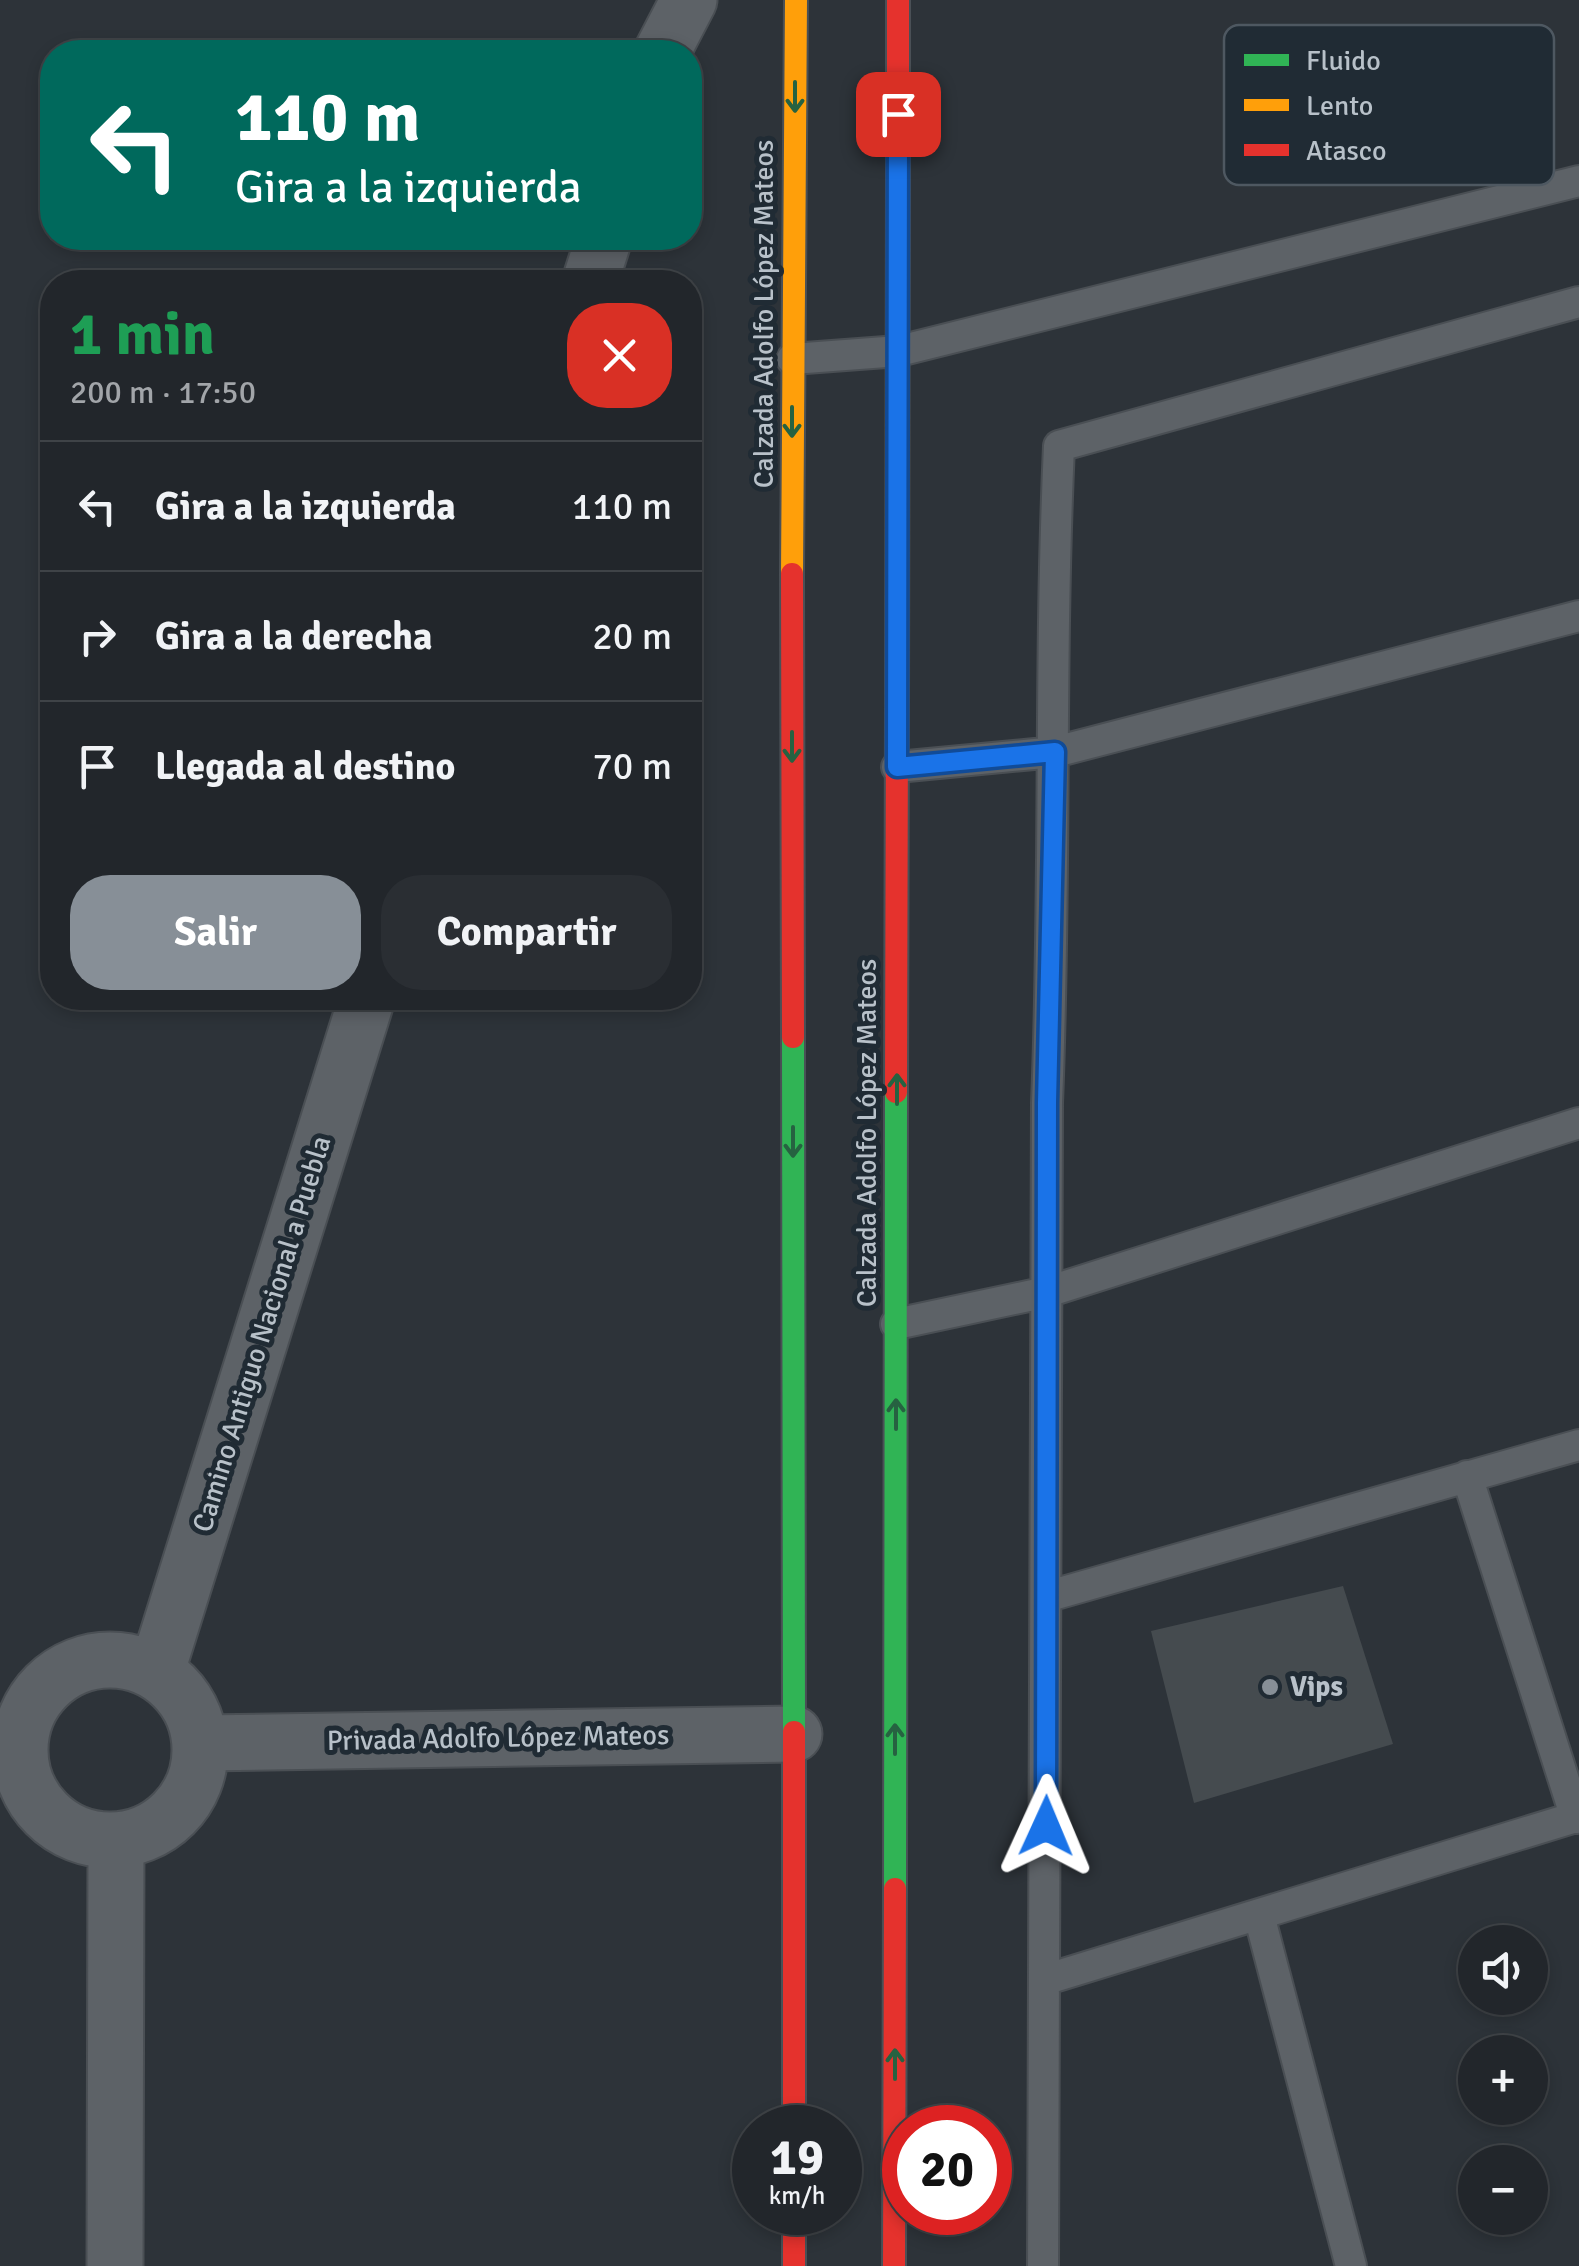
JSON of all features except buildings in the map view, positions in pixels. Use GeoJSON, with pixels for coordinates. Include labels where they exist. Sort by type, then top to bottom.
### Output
{"type":"FeatureCollection","features":[{"type":"Feature","properties":{"kind":"main road","name":"Calzada Adolfo López Mateos"},"geometry":{"type":"LineString","coordinates":[[794,2105],[792,359],[796,0]]}},
{"type":"Feature","properties":{"kind":"main road","name":"Calzada Adolfo López Mateos"},"geometry":{"type":"LineString","coordinates":[[894,2266],[898,0]]}},
{"type":"Feature","properties":{"kind":"main road"},"geometry":{"type":"LineString","coordinates":[[794,2235],[794,2266]]}},
{"type":"Feature","properties":{"kind":"street"},"geometry":{"type":"LineString","coordinates":[[668,40],[689,0]]}},
{"type":"Feature","properties":{"kind":"street","name":"Camino Antiguo Nacional a Puebla"},"geometry":{"type":"LineString","coordinates":[[157,1670],[363,1010]]}},
{"type":"Feature","properties":{"kind":"street"},"geometry":{"type":"LineString","coordinates":[[104,1657],[157,1670],[188,1701],[202,1743],[193,1790],[161,1826],[116,1842],[69,1832],[33,1800],[18,1755],[28,1709],[59,1672],[104,1657]]}},
{"type":"Feature","properties":{"kind":"street","name":"Privada Adolfo López Mateos"},"geometry":{"type":"LineString","coordinates":[[202,1743],[794,1734]]}},
{"type":"Feature","properties":{"kind":"street"},"geometry":{"type":"LineString","coordinates":[[115,2266],[116,1842]]}},
{"type":"Feature","properties":{"kind":"lane"},"geometry":{"type":"LineString","coordinates":[[792,359],[899,351],[1579,181]]}},
{"type":"Feature","properties":{"kind":"lane"},"geometry":{"type":"LineString","coordinates":[[1043,2266],[1046,1292],[1055,752],[1052,599],[1059,446],[1579,302]]}},
{"type":"Feature","properties":{"kind":"lane"},"geometry":{"type":"LineString","coordinates":[[897,767],[1055,752],[1579,616]]}},
{"type":"Feature","properties":{"kind":"lane"},"geometry":{"type":"LineString","coordinates":[[896,1324],[1046,1292],[1579,1123]]}},
{"type":"Feature","properties":{"kind":"lane"},"geometry":{"type":"LineString","coordinates":[[1048,1596],[1579,1446]]}},
{"type":"Feature","properties":{"kind":"lane"},"geometry":{"type":"LineString","coordinates":[[1044,1980],[1577,1817],[1467,1476]]}},
{"type":"Feature","properties":{"kind":"lane"},"geometry":{"type":"LineString","coordinates":[[1259,1915],[1352,2266]]}},
{"type":"Feature","properties":{"kind":"traffic: fast"},"geometry":{"type":"LineString","coordinates":[[897,708],[898,166]]}},
{"type":"Feature","properties":{"kind":"traffic: fast"},"geometry":{"type":"LineString","coordinates":[[793,1037],[794,1732]]}},
{"type":"Feature","properties":{"kind":"traffic: fast"},"geometry":{"type":"LineString","coordinates":[[895,1889],[896,1092]]}},
{"type":"Feature","properties":{"kind":"traffic: slow"},"geometry":{"type":"LineString","coordinates":[[792,574],[796,0]]}},
{"type":"Feature","properties":{"kind":"traffic: jam"},"geometry":{"type":"LineString","coordinates":[[898,0],[898,166]]}},
{"type":"Feature","properties":{"kind":"traffic: jam"},"geometry":{"type":"LineString","coordinates":[[792,574],[793,1037]]}},
{"type":"Feature","properties":{"kind":"traffic: jam"},"geometry":{"type":"LineString","coordinates":[[896,1092],[897,708]]}},
{"type":"Feature","properties":{"kind":"traffic: jam"},"geometry":{"type":"LineString","coordinates":[[794,1732],[794,2105]]}},
{"type":"Feature","properties":{"kind":"traffic: jam"},"geometry":{"type":"LineString","coordinates":[[894,2266],[895,1889]]}},
{"type":"Feature","properties":{"kind":"traffic: jam"},"geometry":{"type":"LineString","coordinates":[[794,2235],[794,2266]]}},
{"type":"Feature","properties":{"kind":"place","name":"Vips"},"geometry":{"type":"Point","coordinates":[1270,1687]}},
{"type":"Feature","properties":{"kind":"route"},"geometry":{"type":"LineString","coordinates":[[898,114],[897,767],[1055,752],[1054,934],[1047,1103],[1046,1826]]}}]}
